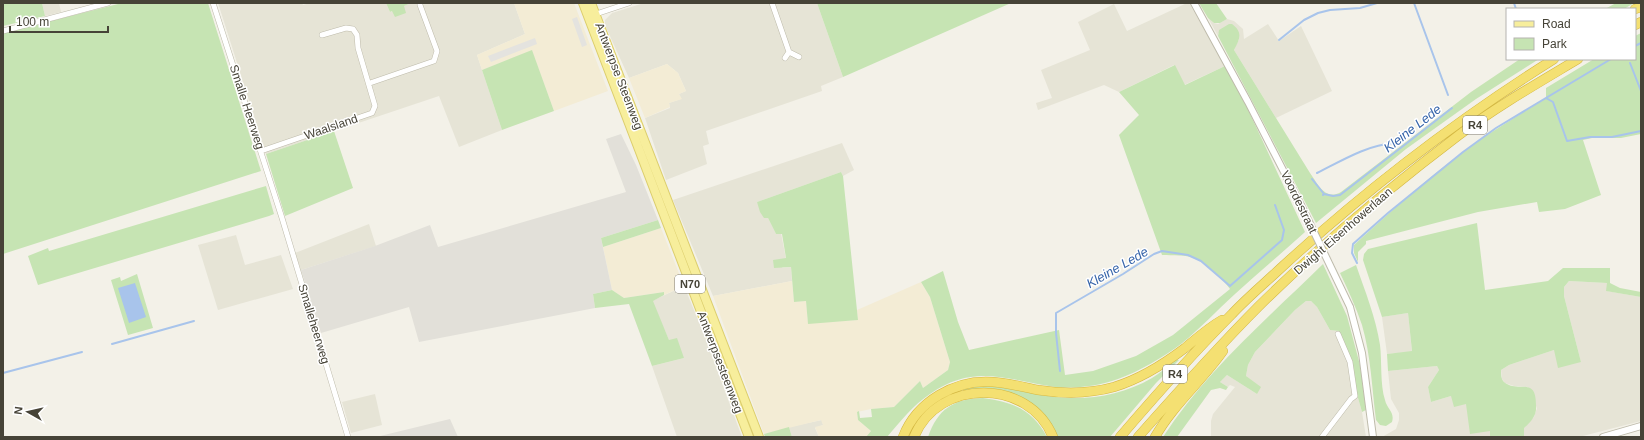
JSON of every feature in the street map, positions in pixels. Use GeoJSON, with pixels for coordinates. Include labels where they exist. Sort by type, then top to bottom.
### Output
{"type":"FeatureCollection","features":[{"type":"Feature","properties":{"kind":"highway","name":"Dwight Eisenhowerlaan"},"geometry":{"type":"LineString","coordinates":[[1120,437],[1175,374],[1233,313],[1367,192],[1447,130],[1552,60]]}},
{"type":"Feature","properties":{"kind":"highway","name":"Dwight Eisenhowerlaan"},"geometry":{"type":"LineString","coordinates":[[1138,437],[1189,379],[1241,325],[1307,261],[1378,200],[1454,139],[1532,86],[1576,60]]}},
{"type":"Feature","properties":{"kind":"highway"},"geometry":{"type":"LineString","coordinates":[[903,437],[916,414],[924,406],[947,390],[961,385],[993,382],[1067,393],[1085,393],[1115,387],[1155,368],[1185,348],[1210,327],[1233,313]]}},
{"type":"Feature","properties":{"kind":"highway"},"geometry":{"type":"LineString","coordinates":[[1155,437],[1160,427],[1181,400],[1212,366],[1241,325]]}},
{"type":"Feature","properties":{"kind":"highway"},"geometry":{"type":"LineString","coordinates":[[914,437],[923,421],[942,404],[957,397],[973,393],[986,393],[1011,397],[1028,406],[1042,418],[1053,437]]}},
{"type":"Feature","properties":{"kind":"main road","name":"Antwerpse Steenweg"},"geometry":{"type":"LineString","coordinates":[[583,3],[592,16],[646,148]]}},
{"type":"Feature","properties":{"kind":"main road","name":"Antwerpse Steenweg"},"geometry":{"type":"LineString","coordinates":[[591,3],[592,16],[631,131]]}},
{"type":"Feature","properties":{"kind":"main road","name":"Antwerpsesteenweg"},"geometry":{"type":"LineString","coordinates":[[631,131],[749,437]]}},
{"type":"Feature","properties":{"kind":"main road","name":"Antwerpsesteenweg"},"geometry":{"type":"LineString","coordinates":[[646,148],[677,223],[758,435]]}},
{"type":"Feature","properties":{"kind":"main road"},"geometry":{"type":"LineString","coordinates":[[697,302],[706,298]]}},
{"type":"Feature","properties":{"kind":"main road"},"geometry":{"type":"LineString","coordinates":[[749,437],[758,435]]}},
{"type":"Feature","properties":{"kind":"street"},"geometry":{"type":"LineString","coordinates":[[3,31],[108,3]]}},
{"type":"Feature","properties":{"kind":"street","name":"Smalle Heerweg"},"geometry":{"type":"LineString","coordinates":[[213,3],[280,211]]}},
{"type":"Feature","properties":{"kind":"street"},"geometry":{"type":"LineString","coordinates":[[592,16],[629,3]]}},
{"type":"Feature","properties":{"kind":"street"},"geometry":{"type":"LineString","coordinates":[[772,3],[789,52],[799,57]]}},
{"type":"Feature","properties":{"kind":"street","name":"Voordestraat"},"geometry":{"type":"LineString","coordinates":[[1194,3],[1248,102],[1301,205],[1350,307],[1362,353],[1373,437]]}},
{"type":"Feature","properties":{"kind":"street"},"geometry":{"type":"LineString","coordinates":[[370,83],[434,61],[437,51],[420,5]]}},
{"type":"Feature","properties":{"kind":"street","name":"Waalsland"},"geometry":{"type":"LineString","coordinates":[[261,151],[372,113],[375,106],[370,83],[358,48],[357,35],[353,28],[346,28],[322,35]]}},
{"type":"Feature","properties":{"kind":"street"},"geometry":{"type":"LineString","coordinates":[[785,58],[789,52]]}},
{"type":"Feature","properties":{"kind":"street","name":"Smalleheerweg"},"geometry":{"type":"LineString","coordinates":[[280,211],[348,437]]}},
{"type":"Feature","properties":{"kind":"street"},"geometry":{"type":"LineString","coordinates":[[1322,437],[1351,399],[1355,396],[1350,362],[1338,334]]}},
{"type":"Feature","properties":{"kind":"street"},"geometry":{"type":"LineString","coordinates":[[1603,437],[1641,426]]}},
{"type":"Feature","properties":{"kind":"shaded area"},"geometry":{"type":"Polygon","coordinates":[[[42,3],[59,3],[61,12],[45,16],[42,3]]]}},
{"type":"Feature","properties":{"kind":"shaded area"},"geometry":{"type":"Polygon","coordinates":[[[218,3],[302,3],[303,5],[310,3],[386,3],[390,12],[411,3],[514,3],[525,34],[477,55],[502,130],[459,147],[439,96],[266,154],[218,3]]]}},
{"type":"Feature","properties":{"kind":"shaded area"},"geometry":{"type":"Polygon","coordinates":[[[514,3],[574,3],[608,91],[554,111],[532,51],[482,70],[477,55],[525,34],[514,3]]]}},
{"type":"Feature","properties":{"kind":"shaded area"},"geometry":{"type":"Polygon","coordinates":[[[644,3],[817,3],[843,77],[821,86],[822,91],[706,131],[709,144],[703,146],[707,164],[666,180],[645,118],[670,108],[669,103],[681,99],[679,94],[686,91],[678,73],[667,64],[629,78],[605,25],[605,20],[612,13],[644,3]]]}},
{"type":"Feature","properties":{"kind":"shaded area"},"geometry":{"type":"Polygon","coordinates":[[[1189,3],[1225,66],[1184,85],[1174,65],[1119,92],[1104,85],[1038,110],[1036,103],[1052,98],[1041,70],[1090,50],[1078,22],[1114,4],[1127,31],[1189,3]]]}},
{"type":"Feature","properties":{"kind":"shaded area"},"geometry":{"type":"Polygon","coordinates":[[[577,17],[587,45],[582,47],[572,19],[577,17]]]}},
{"type":"Feature","properties":{"kind":"shaded area"},"geometry":{"type":"Polygon","coordinates":[[[1208,18],[1214,23],[1218,24],[1227,19],[1234,21],[1243,29],[1244,39],[1268,24],[1279,41],[1301,26],[1332,91],[1276,118],[1234,50],[1239,39],[1218,33],[1218,36],[1208,18]]]}},
{"type":"Feature","properties":{"kind":"shaded area"},"geometry":{"type":"Polygon","coordinates":[[[535,38],[537,44],[491,62],[488,56],[535,38]]]}},
{"type":"Feature","properties":{"kind":"shaded area"},"geometry":{"type":"Polygon","coordinates":[[[667,64],[678,73],[686,91],[679,94],[682,99],[669,103],[670,107],[645,118],[629,78],[667,64]]]}},
{"type":"Feature","properties":{"kind":"shaded area"},"geometry":{"type":"Polygon","coordinates":[[[621,134],[636,165],[658,220],[601,238],[612,290],[593,294],[595,308],[419,342],[409,307],[321,333],[301,270],[375,246],[430,225],[438,247],[626,192],[606,139],[621,134]]]}},
{"type":"Feature","properties":{"kind":"shaded area"},"geometry":{"type":"Polygon","coordinates":[[[842,143],[854,170],[843,176],[841,172],[757,202],[768,218],[776,234],[781,233],[786,259],[782,268],[791,267],[792,281],[713,296],[673,200],[842,143]]]}},
{"type":"Feature","properties":{"kind":"shaded area"},"geometry":{"type":"Polygon","coordinates":[[[369,224],[376,246],[301,270],[295,253],[369,224]]]}},
{"type":"Feature","properties":{"kind":"shaded area"},"geometry":{"type":"Polygon","coordinates":[[[661,228],[684,286],[664,295],[664,292],[624,298],[612,290],[603,247],[661,228]]]}},
{"type":"Feature","properties":{"kind":"shaded area"},"geometry":{"type":"Polygon","coordinates":[[[236,235],[245,265],[281,255],[293,289],[218,310],[198,245],[236,235]]]}},
{"type":"Feature","properties":{"kind":"shaded area"},"geometry":{"type":"Polygon","coordinates":[[[792,281],[794,302],[806,301],[808,323],[858,320],[857,310],[921,282],[930,297],[950,362],[948,370],[923,388],[920,381],[894,407],[857,412],[858,420],[871,431],[866,437],[819,437],[815,427],[823,425],[821,420],[764,434],[713,296],[792,281]]]}},
{"type":"Feature","properties":{"kind":"shaded area"},"geometry":{"type":"Polygon","coordinates":[[[1569,281],[1607,283],[1607,291],[1641,297],[1641,421],[1579,437],[1524,437],[1524,428],[1534,417],[1537,408],[1528,387],[1514,386],[1505,383],[1502,379],[1501,370],[1509,365],[1554,350],[1581,362],[1564,296],[1564,287],[1569,281]]]}},
{"type":"Feature","properties":{"kind":"shaded area"},"geometry":{"type":"Polygon","coordinates":[[[684,286],[742,437],[677,437],[652,366],[684,358],[669,340],[652,301],[684,286]]]}},
{"type":"Feature","properties":{"kind":"shaded area"},"geometry":{"type":"Polygon","coordinates":[[[1306,301],[1311,301],[1317,307],[1330,330],[1339,331],[1362,412],[1366,437],[1211,437],[1211,421],[1213,414],[1235,387],[1230,385],[1228,387],[1220,382],[1227,375],[1257,394],[1246,376],[1248,365],[1255,352],[1295,310],[1306,301]]]}},
{"type":"Feature","properties":{"kind":"shaded area"},"geometry":{"type":"Polygon","coordinates":[[[1408,313],[1412,352],[1387,354],[1382,317],[1408,313]]]}},
{"type":"Feature","properties":{"kind":"shaded area"},"geometry":{"type":"Polygon","coordinates":[[[1437,366],[1439,370],[1428,387],[1431,402],[1451,396],[1466,404],[1490,431],[1490,437],[1382,437],[1396,429],[1399,420],[1399,413],[1391,399],[1388,371],[1437,366]]]}},
{"type":"Feature","properties":{"kind":"shaded area"},"geometry":{"type":"Polygon","coordinates":[[[375,394],[382,425],[351,433],[342,402],[375,394]]]}},
{"type":"Feature","properties":{"kind":"shaded area"},"geometry":{"type":"Polygon","coordinates":[[[450,419],[458,437],[376,437],[450,419]]]}},
{"type":"Feature","properties":{"kind":"shaded area"},"geometry":{"type":"Polygon","coordinates":[[[822,420],[823,425],[815,428],[819,437],[792,437],[789,427],[822,420]]]}},
{"type":"Feature","properties":{"kind":"green space"},"geometry":{"type":"Polygon","coordinates":[[[3,3],[42,3],[45,16],[3,26],[3,3]]]}},
{"type":"Feature","properties":{"kind":"green space"},"geometry":{"type":"Polygon","coordinates":[[[122,3],[208,3],[261,171],[3,254],[3,33],[122,3]]]}},
{"type":"Feature","properties":{"kind":"green space"},"geometry":{"type":"Polygon","coordinates":[[[386,3],[411,3],[404,6],[406,13],[395,17],[392,11],[390,12],[386,3]]]}},
{"type":"Feature","properties":{"kind":"green space"},"geometry":{"type":"Polygon","coordinates":[[[817,3],[1011,3],[843,77],[817,3]]]}},
{"type":"Feature","properties":{"kind":"green space"},"geometry":{"type":"Polygon","coordinates":[[[1199,3],[1216,3],[1227,19],[1220,23],[1214,23],[1208,18],[1199,3]]]}},
{"type":"Feature","properties":{"kind":"green space"},"geometry":{"type":"Polygon","coordinates":[[[1616,3],[1634,3],[1626,8],[1607,8],[1616,3]]]}},
{"type":"Feature","properties":{"kind":"green space"},"geometry":{"type":"Polygon","coordinates":[[[1229,24],[1232,24],[1238,30],[1239,39],[1234,50],[1310,173],[1322,190],[1331,194],[1341,192],[1471,92],[1519,60],[1537,60],[1476,99],[1406,149],[1316,223],[1218,36],[1219,30],[1229,24]]]}},
{"type":"Feature","properties":{"kind":"green space"},"geometry":{"type":"Polygon","coordinates":[[[1641,33],[1641,134],[1621,138],[1592,138],[1583,140],[1601,195],[1565,209],[1539,212],[1537,202],[1478,212],[1366,241],[1366,244],[1358,252],[1358,262],[1354,253],[1354,245],[1435,174],[1483,138],[1546,98],[1546,88],[1592,60],[1636,60],[1636,36],[1641,33]]]}},
{"type":"Feature","properties":{"kind":"green space"},"geometry":{"type":"Polygon","coordinates":[[[532,50],[554,111],[502,130],[482,70],[532,50]]]}},
{"type":"Feature","properties":{"kind":"green space"},"geometry":{"type":"Polygon","coordinates":[[[1175,65],[1185,85],[1225,66],[1245,103],[1305,232],[1181,344],[1143,368],[1118,379],[1071,388],[1055,387],[991,376],[976,376],[961,379],[946,385],[924,398],[907,414],[887,437],[866,437],[871,431],[858,420],[857,412],[859,411],[860,418],[872,417],[871,409],[894,407],[920,381],[923,388],[948,370],[950,362],[930,297],[921,282],[943,271],[958,322],[969,350],[1059,330],[1065,375],[1093,371],[1136,356],[1173,335],[1230,289],[1205,264],[1192,257],[1162,255],[1119,135],[1139,115],[1119,92],[1175,65]]]}},
{"type":"Feature","properties":{"kind":"green space"},"geometry":{"type":"Polygon","coordinates":[[[334,131],[353,188],[285,216],[266,154],[334,131]]]}},
{"type":"Feature","properties":{"kind":"green space"},"geometry":{"type":"Polygon","coordinates":[[[841,172],[843,176],[858,320],[808,324],[806,301],[794,302],[791,267],[774,268],[773,260],[786,258],[782,234],[776,234],[768,218],[764,218],[760,212],[757,202],[841,172]]]}},
{"type":"Feature","properties":{"kind":"green space"},"geometry":{"type":"Polygon","coordinates":[[[266,186],[274,214],[38,285],[28,256],[48,248],[49,251],[266,186]]]}},
{"type":"Feature","properties":{"kind":"green space"},"geometry":{"type":"Polygon","coordinates":[[[658,220],[661,228],[603,247],[601,238],[658,220]]]}},
{"type":"Feature","properties":{"kind":"green space"},"geometry":{"type":"Polygon","coordinates":[[[1477,223],[1485,290],[1548,281],[1563,268],[1610,268],[1610,283],[1620,288],[1641,292],[1641,297],[1606,291],[1607,283],[1569,281],[1564,287],[1564,296],[1581,362],[1558,368],[1554,350],[1509,365],[1501,370],[1504,382],[1509,385],[1530,388],[1533,390],[1536,412],[1532,420],[1524,428],[1524,437],[1490,437],[1490,431],[1470,434],[1466,404],[1454,407],[1451,396],[1431,402],[1428,387],[1439,370],[1437,366],[1388,371],[1387,354],[1412,351],[1408,313],[1382,317],[1363,260],[1364,254],[1368,249],[1477,223]]]}},
{"type":"Feature","properties":{"kind":"green space"},"geometry":{"type":"Polygon","coordinates":[[[1323,264],[1347,316],[1360,365],[1366,410],[1362,412],[1339,331],[1330,330],[1317,307],[1311,301],[1306,301],[1295,310],[1255,352],[1248,365],[1246,376],[1261,387],[1257,394],[1227,375],[1220,382],[1228,387],[1226,390],[1220,388],[1211,390],[1177,437],[1163,437],[1198,390],[1218,367],[1323,264]]]}},
{"type":"Feature","properties":{"kind":"green space"},"geometry":{"type":"Polygon","coordinates":[[[1356,265],[1376,325],[1380,345],[1383,394],[1392,413],[1393,419],[1392,422],[1386,426],[1380,425],[1376,420],[1365,337],[1357,312],[1340,273],[1356,265]]]}},
{"type":"Feature","properties":{"kind":"green space"},"geometry":{"type":"Polygon","coordinates":[[[137,274],[153,328],[128,335],[111,280],[120,277],[121,281],[137,274]]]}},
{"type":"Feature","properties":{"kind":"green space"},"geometry":{"type":"Polygon","coordinates":[[[612,290],[624,298],[664,292],[664,295],[653,301],[669,340],[677,338],[684,358],[652,366],[629,304],[595,308],[593,294],[612,290]]]}},
{"type":"Feature","properties":{"kind":"green space"},"geometry":{"type":"Polygon","coordinates":[[[1176,360],[1179,360],[1156,383],[1110,437],[1057,437],[1044,415],[1036,407],[1017,396],[1007,392],[985,390],[963,391],[963,388],[990,386],[1066,398],[1095,397],[1138,385],[1152,378],[1176,360]]]}},
{"type":"Feature","properties":{"kind":"green space"},"geometry":{"type":"Polygon","coordinates":[[[983,398],[1003,402],[1020,408],[1035,420],[1047,437],[928,437],[937,419],[948,407],[955,403],[983,398]]]}},
{"type":"Feature","properties":{"kind":"green space"},"geometry":{"type":"Polygon","coordinates":[[[789,427],[792,437],[765,437],[764,434],[789,427]]]}},
{"type":"Feature","properties":{"kind":"water"},"geometry":{"type":"Polygon","coordinates":[[[135,283],[146,317],[129,323],[118,288],[135,283]]]}},
{"type":"Feature","properties":{"kind":"waterway"},"geometry":{"type":"LineString","coordinates":[[1279,40],[1304,20],[1318,13],[1330,10],[1360,8],[1377,3]]}},
{"type":"Feature","properties":{"kind":"waterway","name":"Kleine Lede"},"geometry":{"type":"LineString","coordinates":[[1414,3],[1448,95]]}},
{"type":"Feature","properties":{"kind":"waterway"},"geometry":{"type":"LineString","coordinates":[[1514,3],[1516,8]]}},
{"type":"Feature","properties":{"kind":"waterway"},"geometry":{"type":"LineString","coordinates":[[1636,46],[1641,43]]}},
{"type":"Feature","properties":{"kind":"waterway"},"geometry":{"type":"LineString","coordinates":[[1357,263],[1352,253],[1353,244],[1388,213],[1463,152],[1496,128],[1609,60]]}},
{"type":"Feature","properties":{"kind":"waterway"},"geometry":{"type":"LineString","coordinates":[[1630,63],[1641,91]]}},
{"type":"Feature","properties":{"kind":"waterway"},"geometry":{"type":"LineString","coordinates":[[1546,98],[1553,102],[1567,141],[1590,137],[1612,137],[1641,131]]}},
{"type":"Feature","properties":{"kind":"waterway","name":"Kleine Lede"},"geometry":{"type":"LineString","coordinates":[[1323,195],[1340,195],[1452,108]]}},
{"type":"Feature","properties":{"kind":"waterway"},"geometry":{"type":"LineString","coordinates":[[1317,173],[1364,150],[1384,144],[1394,143]]}},
{"type":"Feature","properties":{"kind":"waterway"},"geometry":{"type":"LineString","coordinates":[[1312,179],[1324,194]]}},
{"type":"Feature","properties":{"kind":"waterway","name":"Kleine Lede"},"geometry":{"type":"LineString","coordinates":[[1060,371],[1056,333],[1056,313],[1154,254],[1162,251],[1188,255],[1201,261],[1230,286],[1282,240],[1284,230],[1275,205]]}},
{"type":"Feature","properties":{"kind":"waterway"},"geometry":{"type":"LineString","coordinates":[[112,344],[194,321]]}},
{"type":"Feature","properties":{"kind":"waterway"},"geometry":{"type":"LineString","coordinates":[[3,373],[82,352]]}}]}
